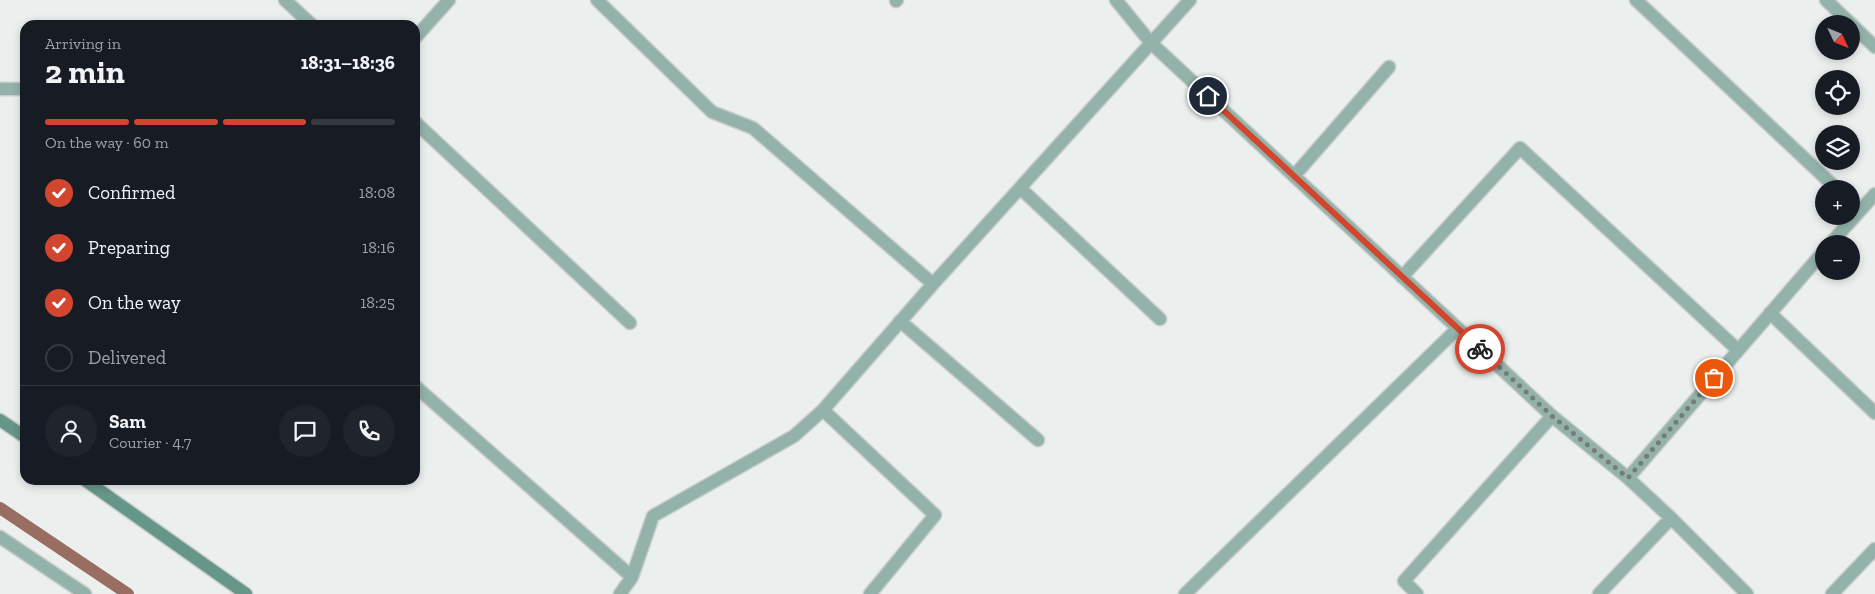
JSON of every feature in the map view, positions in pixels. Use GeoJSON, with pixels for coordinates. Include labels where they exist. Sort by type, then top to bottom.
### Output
{"type":"FeatureCollection","features":[{"type":"Feature","properties":{"kind":"main road"},"geometry":{"type":"LineString","coordinates":[[0,420],[20,434]]}},
{"type":"Feature","properties":{"kind":"main road"},"geometry":{"type":"LineString","coordinates":[[92,485],[246,594]]}},
{"type":"Feature","properties":{"kind":"street"},"geometry":{"type":"LineString","coordinates":[[286,0],[307,20]]}},
{"type":"Feature","properties":{"kind":"street"},"geometry":{"type":"LineString","coordinates":[[420,32],[449,0]]}},
{"type":"Feature","properties":{"kind":"street"},"geometry":{"type":"LineString","coordinates":[[597,0],[712,112],[753,128],[934,284]]}},
{"type":"Feature","properties":{"kind":"street"},"geometry":{"type":"LineString","coordinates":[[1116,0],[1152,43],[1552,416],[1628,478],[1748,594]]}},
{"type":"Feature","properties":{"kind":"street"},"geometry":{"type":"LineString","coordinates":[[620,594],[632,577],[653,516],[794,436],[822,410],[1190,0]]}},
{"type":"Feature","properties":{"kind":"street"},"geometry":{"type":"LineString","coordinates":[[1636,0],[1827,180]]}},
{"type":"Feature","properties":{"kind":"street"},"geometry":{"type":"LineString","coordinates":[[1826,0],[1842,15]]}},
{"type":"Feature","properties":{"kind":"street"},"geometry":{"type":"LineString","coordinates":[[1860,33],[1875,47]]}},
{"type":"Feature","properties":{"kind":"street"},"geometry":{"type":"LineString","coordinates":[[1294,176],[1390,67]]}},
{"type":"Feature","properties":{"kind":"street"},"geometry":{"type":"LineString","coordinates":[[0,89],[20,89]]}},
{"type":"Feature","properties":{"kind":"street"},"geometry":{"type":"LineString","coordinates":[[420,127],[630,324]]}},
{"type":"Feature","properties":{"kind":"street"},"geometry":{"type":"LineString","coordinates":[[1402,277],[1520,148],[1738,350]]}},
{"type":"Feature","properties":{"kind":"street"},"geometry":{"type":"LineString","coordinates":[[1020,188],[1160,319]]}},
{"type":"Feature","properties":{"kind":"street"},"geometry":{"type":"LineString","coordinates":[[1860,203],[1875,194]]}},
{"type":"Feature","properties":{"kind":"street"},"geometry":{"type":"LineString","coordinates":[[1628,478],[1815,261]]}},
{"type":"Feature","properties":{"kind":"street"},"geometry":{"type":"LineString","coordinates":[[1770,313],[1875,413]]}},
{"type":"Feature","properties":{"kind":"street"},"geometry":{"type":"LineString","coordinates":[[900,321],[1038,440]]}},
{"type":"Feature","properties":{"kind":"street"},"geometry":{"type":"LineString","coordinates":[[1185,594],[1458,328]]}},
{"type":"Feature","properties":{"kind":"street"},"geometry":{"type":"LineString","coordinates":[[420,390],[632,577]]}},
{"type":"Feature","properties":{"kind":"street"},"geometry":{"type":"LineString","coordinates":[[822,410],[935,515],[870,594]]}},
{"type":"Feature","properties":{"kind":"street"},"geometry":{"type":"LineString","coordinates":[[1418,594],[1404,581],[1552,416]]}},
{"type":"Feature","properties":{"kind":"street"},"geometry":{"type":"LineString","coordinates":[[1598,594],[1671,518]]}},
{"type":"Feature","properties":{"kind":"street"},"geometry":{"type":"LineString","coordinates":[[0,537],[85,594]]}},
{"type":"Feature","properties":{"kind":"street"},"geometry":{"type":"LineString","coordinates":[[1832,594],[1875,548]]}},
{"type":"Feature","properties":{"kind":"waterway"},"geometry":{"type":"LineString","coordinates":[[0,508],[128,594]]}},
{"type":"Feature","properties":{"kind":"way so far"},"geometry":{"type":"LineString","coordinates":[[1480,349],[1552,416],[1628,478],[1714,378]]}},
{"type":"Feature","properties":{"kind":"route"},"geometry":{"type":"LineString","coordinates":[[1208,96],[1480,349]]}}]}
